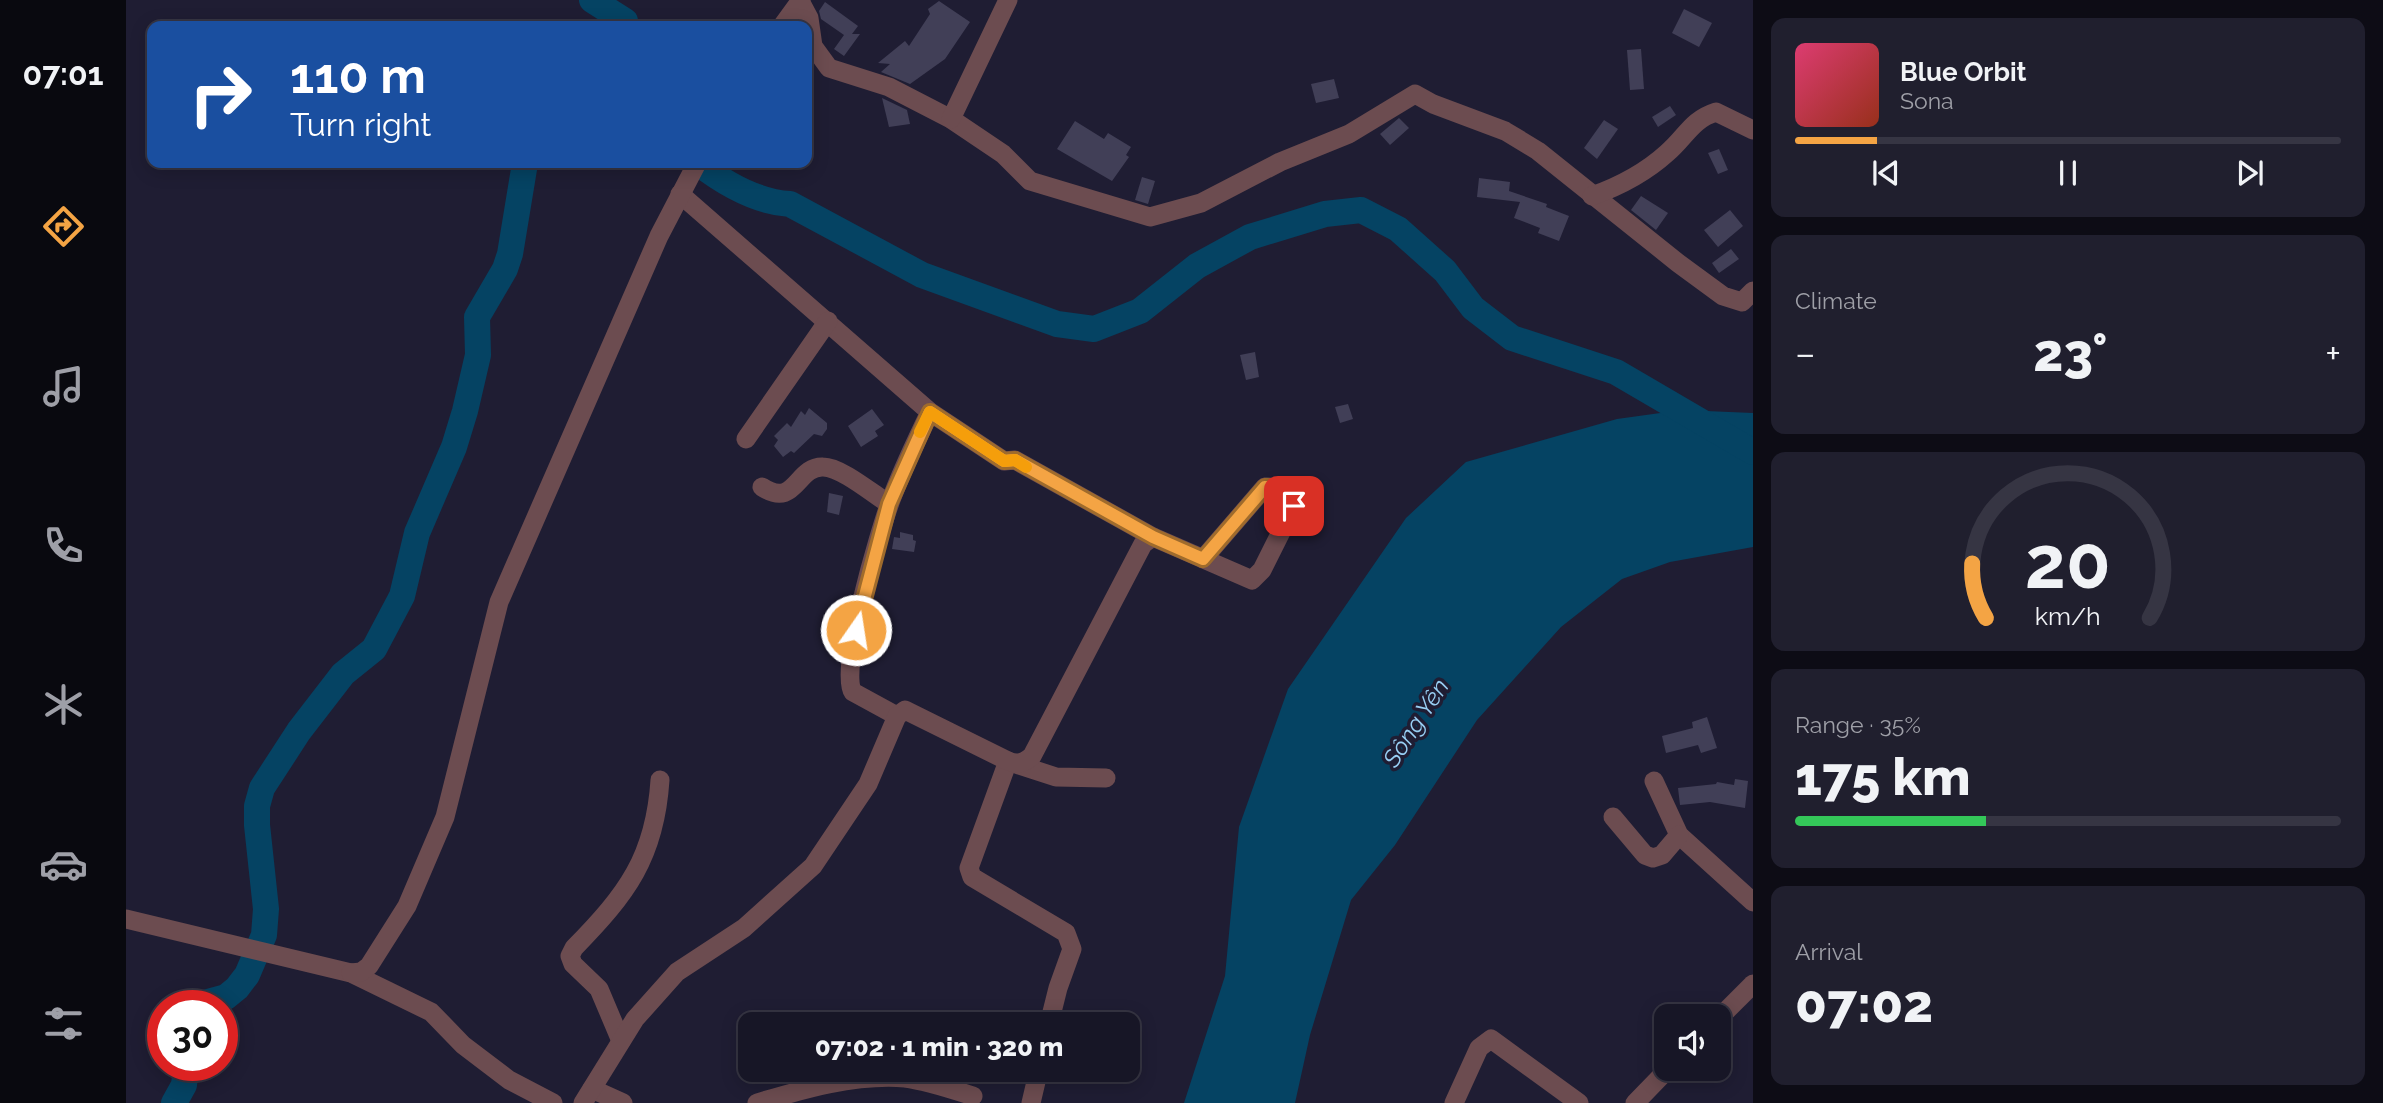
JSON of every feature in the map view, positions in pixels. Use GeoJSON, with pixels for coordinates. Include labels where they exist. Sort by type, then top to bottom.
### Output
{"type":"FeatureCollection","features":[{"type":"Feature","properties":{"kind":"street"},"geometry":{"type":"LineString","coordinates":[[951,118],[1008,0]]}},
{"type":"Feature","properties":{"kind":"street"},"geometry":{"type":"LineString","coordinates":[[786,21],[800,1],[809,21]]}},
{"type":"Feature","properties":{"kind":"street"},"geometry":{"type":"LineString","coordinates":[[812,39],[813,46],[829,68],[889,87],[951,118],[1003,154],[1030,181],[1150,217],[1201,203],[1280,162],[1349,134],[1415,94],[1433,104],[1505,131],[1538,151],[1592,196],[1723,296],[1742,302],[1753,291]]}},
{"type":"Feature","properties":{"kind":"street"},"geometry":{"type":"LineString","coordinates":[[1592,196],[1620,187],[1643,172],[1668,153],[1700,117],[1716,112],[1753,130]]}},
{"type":"Feature","properties":{"kind":"street"},"geometry":{"type":"LineString","coordinates":[[351,973],[361,972],[369,966],[407,906],[445,817],[499,602],[659,236],[694,168]]}},
{"type":"Feature","properties":{"kind":"street"},"geometry":{"type":"LineString","coordinates":[[683,188],[930,412],[1004,461],[1015,460],[1153,537],[1203,559],[1252,580],[1262,570],[1294,506],[1286,494],[1275,487],[1265,487],[1203,559]]}},
{"type":"Feature","properties":{"kind":"street"},"geometry":{"type":"LineString","coordinates":[[746,439],[828,321]]}},
{"type":"Feature","properties":{"kind":"street"},"geometry":{"type":"LineString","coordinates":[[897,716],[853,692],[848,680],[856,630],[889,504],[930,412]]}},
{"type":"Feature","properties":{"kind":"street"},"geometry":{"type":"LineString","coordinates":[[762,487],[775,493],[785,493],[810,471],[823,467],[839,472],[889,504]]}},
{"type":"Feature","properties":{"kind":"street"},"geometry":{"type":"LineString","coordinates":[[1052,1012],[1072,949],[1066,933],[972,877],[970,868],[1012,763],[1032,756],[1143,544],[1153,537]]}},
{"type":"Feature","properties":{"kind":"street"},"geometry":{"type":"LineString","coordinates":[[623,1103],[587,1096],[635,1019],[677,972],[744,928],[813,866],[868,784],[897,716],[905,710],[1012,763],[1056,777],[1105,778]]}},
{"type":"Feature","properties":{"kind":"street"},"geometry":{"type":"LineString","coordinates":[[621,1041],[599,989],[573,964],[570,956],[574,948],[618,901],[637,870],[654,828],[660,780]]}},
{"type":"Feature","properties":{"kind":"street"},"geometry":{"type":"LineString","coordinates":[[1654,781],[1679,835],[1753,902]]}},
{"type":"Feature","properties":{"kind":"street"},"geometry":{"type":"LineString","coordinates":[[1612,817],[1645,855],[1653,858],[1662,855],[1679,835]]}},
{"type":"Feature","properties":{"kind":"street"},"geometry":{"type":"LineString","coordinates":[[126,919],[351,973],[431,1012],[463,1045],[509,1080],[553,1103]]}},
{"type":"Feature","properties":{"kind":"street"},"geometry":{"type":"LineString","coordinates":[[1731,1006],[1753,984]]}},
{"type":"Feature","properties":{"kind":"street"},"geometry":{"type":"LineString","coordinates":[[1454,1103],[1479,1048],[1491,1039],[1579,1103]]}},
{"type":"Feature","properties":{"kind":"street"},"geometry":{"type":"LineString","coordinates":[[757,1103],[833,1083],[894,1078],[937,1085],[973,1096]]}},
{"type":"Feature","properties":{"kind":"street"},"geometry":{"type":"LineString","coordinates":[[1635,1103],[1656,1081]]}},
{"type":"Feature","properties":{"kind":"street"},"geometry":{"type":"LineString","coordinates":[[1031,1103],[1036,1082]]}},
{"type":"Feature","properties":{"kind":"water","name":"Sông Yên"},"geometry":{"type":"Polygon","coordinates":[[[1682,410],[1753,413],[1753,547],[1670,562],[1622,579],[1561,627],[1477,720],[1395,845],[1351,900],[1310,1035],[1295,1103],[1184,1103],[1225,976],[1239,827],[1288,689],[1406,518],[1466,462],[1617,419],[1682,410]]]}},
{"type":"Feature","properties":{"kind":"building"},"geometry":{"type":"Polygon","coordinates":[[[939,1],[970,22],[945,59],[910,84],[881,72],[890,64],[878,63],[905,41],[909,46],[930,14],[928,9],[939,1]]]}},
{"type":"Feature","properties":{"kind":"building"},"geometry":{"type":"Polygon","coordinates":[[[825,2],[858,26],[852,34],[860,34],[844,56],[834,49],[844,35],[821,19],[819,11],[825,2]]]}},
{"type":"Feature","properties":{"kind":"building"},"geometry":{"type":"Polygon","coordinates":[[[1684,9],[1712,23],[1699,47],[1672,33],[1684,9]]]}},
{"type":"Feature","properties":{"kind":"building"},"geometry":{"type":"Polygon","coordinates":[[[1641,49],[1644,89],[1630,90],[1627,50],[1641,49]]]}},
{"type":"Feature","properties":{"kind":"building"},"geometry":{"type":"Polygon","coordinates":[[[1334,79],[1339,98],[1316,103],[1311,84],[1334,79]]]}},
{"type":"Feature","properties":{"kind":"building"},"geometry":{"type":"Polygon","coordinates":[[[882,98],[907,110],[910,124],[889,127],[882,98]]]}},
{"type":"Feature","properties":{"kind":"building"},"geometry":{"type":"Polygon","coordinates":[[[1670,106],[1676,115],[1658,127],[1652,117],[1670,106]]]}},
{"type":"Feature","properties":{"kind":"building"},"geometry":{"type":"Polygon","coordinates":[[[1399,118],[1409,128],[1390,145],[1380,134],[1399,118]]]}},
{"type":"Feature","properties":{"kind":"building"},"geometry":{"type":"Polygon","coordinates":[[[1604,120],[1618,129],[1597,159],[1584,148],[1604,120]]]}},
{"type":"Feature","properties":{"kind":"building"},"geometry":{"type":"Polygon","coordinates":[[[1075,121],[1104,139],[1108,133],[1131,147],[1126,155],[1129,157],[1112,181],[1057,149],[1075,121]]]}},
{"type":"Feature","properties":{"kind":"building"},"geometry":{"type":"Polygon","coordinates":[[[1719,149],[1728,170],[1718,174],[1708,153],[1719,149]]]}},
{"type":"Feature","properties":{"kind":"building"},"geometry":{"type":"Polygon","coordinates":[[[1142,177],[1155,181],[1148,204],[1135,200],[1142,177]]]}},
{"type":"Feature","properties":{"kind":"building"},"geometry":{"type":"Polygon","coordinates":[[[1479,178],[1510,182],[1509,191],[1547,204],[1546,207],[1569,216],[1559,241],[1538,233],[1540,228],[1514,218],[1520,202],[1477,197],[1479,178]]]}},
{"type":"Feature","properties":{"kind":"building"},"geometry":{"type":"Polygon","coordinates":[[[1641,196],[1668,213],[1656,230],[1631,210],[1641,196]]]}},
{"type":"Feature","properties":{"kind":"building"},"geometry":{"type":"Polygon","coordinates":[[[1730,210],[1743,226],[1718,247],[1704,230],[1730,210]]]}},
{"type":"Feature","properties":{"kind":"building"},"geometry":{"type":"Polygon","coordinates":[[[1731,249],[1739,259],[1719,273],[1712,263],[1731,249]]]}},
{"type":"Feature","properties":{"kind":"building"},"geometry":{"type":"Polygon","coordinates":[[[1255,352],[1259,377],[1246,380],[1240,355],[1255,352]]]}},
{"type":"Feature","properties":{"kind":"building"},"geometry":{"type":"Polygon","coordinates":[[[1348,404],[1353,419],[1340,423],[1335,407],[1348,404]]]}},
{"type":"Feature","properties":{"kind":"building"},"geometry":{"type":"Polygon","coordinates":[[[809,408],[827,423],[827,429],[822,436],[814,434],[794,453],[791,451],[783,457],[774,446],[778,440],[774,436],[787,423],[791,427],[801,411],[805,415],[809,408]]]}},
{"type":"Feature","properties":{"kind":"building"},"geometry":{"type":"Polygon","coordinates":[[[872,409],[884,425],[875,431],[878,436],[861,447],[848,426],[872,409]]]}},
{"type":"Feature","properties":{"kind":"building"},"geometry":{"type":"Polygon","coordinates":[[[829,493],[843,496],[839,515],[827,512],[829,493]]]}},
{"type":"Feature","properties":{"kind":"building"},"geometry":{"type":"Polygon","coordinates":[[[900,532],[913,535],[913,540],[916,541],[914,552],[892,549],[894,537],[900,538],[900,532]]]}},
{"type":"Feature","properties":{"kind":"building"},"geometry":{"type":"Polygon","coordinates":[[[1707,717],[1717,748],[1701,753],[1698,745],[1666,753],[1662,736],[1693,728],[1692,722],[1707,717]]]}},
{"type":"Feature","properties":{"kind":"building"},"geometry":{"type":"Polygon","coordinates":[[[1735,779],[1748,781],[1745,808],[1710,802],[1680,805],[1678,788],[1717,782],[1734,785],[1735,779]]]}},
{"type":"Feature","properties":{"kind":"waterway"},"geometry":{"type":"LineString","coordinates":[[592,0],[625,21]]}},
{"type":"Feature","properties":{"kind":"waterway"},"geometry":{"type":"LineString","coordinates":[[235,990],[247,975],[264,935],[266,909],[257,825],[257,806],[262,788],[299,731],[343,674],[374,649],[402,596],[417,533],[454,447],[465,411],[478,355],[477,317],[505,269],[510,254],[524,168]]}},
{"type":"Feature","properties":{"kind":"waterway"},"geometry":{"type":"LineString","coordinates":[[705,168],[741,190],[765,200],[790,204],[922,275],[1057,324],[1094,329],[1140,311],[1197,266],[1250,237],[1325,214],[1361,210],[1398,229],[1445,271],[1473,308],[1512,338],[1616,372],[1753,452]]}},
{"type":"Feature","properties":{"kind":"waterway"},"geometry":{"type":"LineString","coordinates":[[174,1103],[184,1081]]}},
{"type":"Feature","properties":{"kind":"slow traffic"},"geometry":{"type":"LineString","coordinates":[[920,432],[930,412],[1004,461],[1015,460],[1026,467]]}},
{"type":"Feature","properties":{"kind":"route"},"geometry":{"type":"LineString","coordinates":[[856,630],[889,504],[930,412],[1004,461],[1015,460],[1153,537],[1181,547],[1203,559],[1265,487],[1275,487],[1286,494],[1294,506]]}}]}
